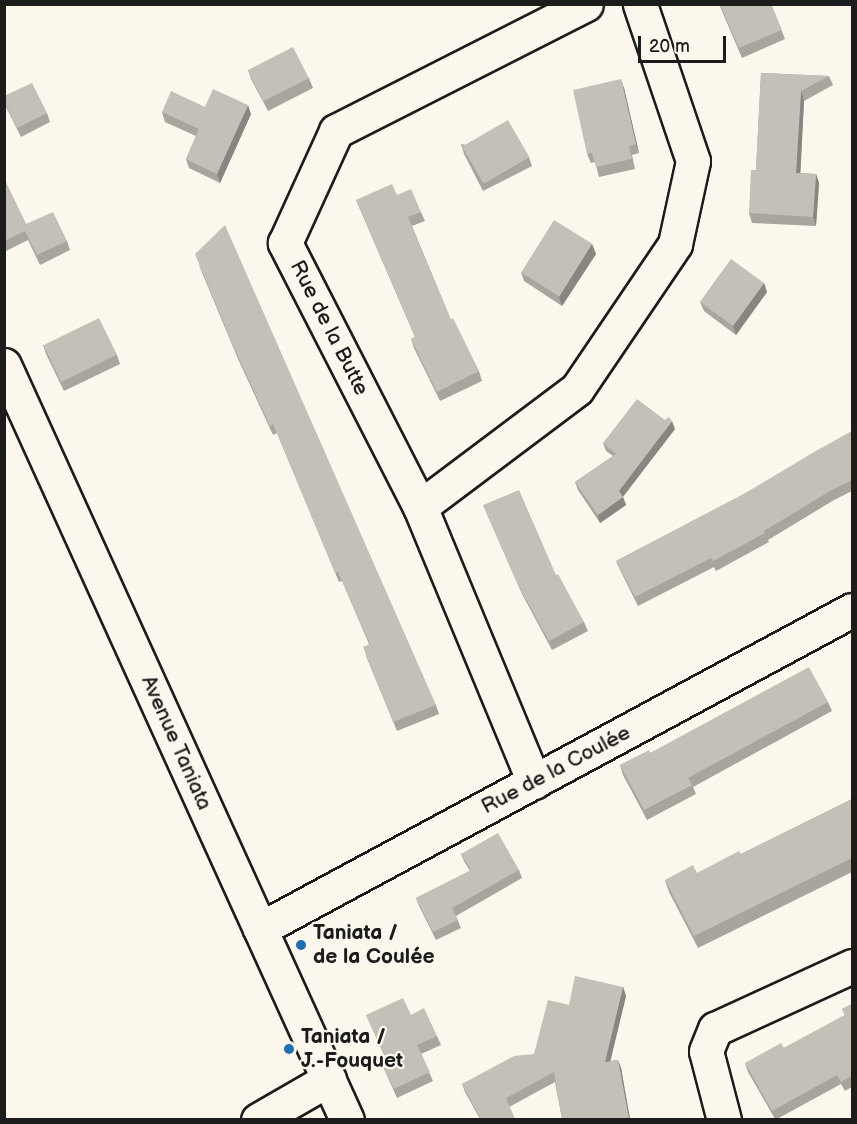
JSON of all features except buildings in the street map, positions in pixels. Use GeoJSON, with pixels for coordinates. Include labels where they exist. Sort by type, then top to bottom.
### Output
{"type":"FeatureCollection","features":[{"type":"Feature","properties":{"kind":"street","name":"Rue de la Butte"},"geometry":{"type":"LineString","coordinates":[[534,782],[420,507],[285,243],[336,131],[586,4]]}},
{"type":"Feature","properties":{"kind":"street"},"geometry":{"type":"LineString","coordinates":[[420,507],[577,389],[675,244],[693,161],[640,4]]}},
{"type":"Feature","properties":{"kind":"street","name":"Avenue Taniata"},"geometry":{"type":"LineString","coordinates":[[4,365],[347,1119]]}},
{"type":"Feature","properties":{"kind":"street","name":"Rue de la Coulée"},"geometry":{"type":"LineString","coordinates":[[260,929],[852,610]]}},
{"type":"Feature","properties":{"kind":"street"},"geometry":{"type":"LineString","coordinates":[[724,1119],[706,1051],[715,1029],[852,966]]}},
{"type":"Feature","properties":{"kind":"street"},"geometry":{"type":"LineString","coordinates":[[258,1119],[329,1078]]}},
{"type":"Feature","properties":{"kind":"place","name":"Taniata / de la Coulée"},"geometry":{"type":"Point","coordinates":[301,945]}},
{"type":"Feature","properties":{"kind":"place","name":"Taniata / J.-Fouquet"},"geometry":{"type":"Point","coordinates":[289,1049]}}]}
